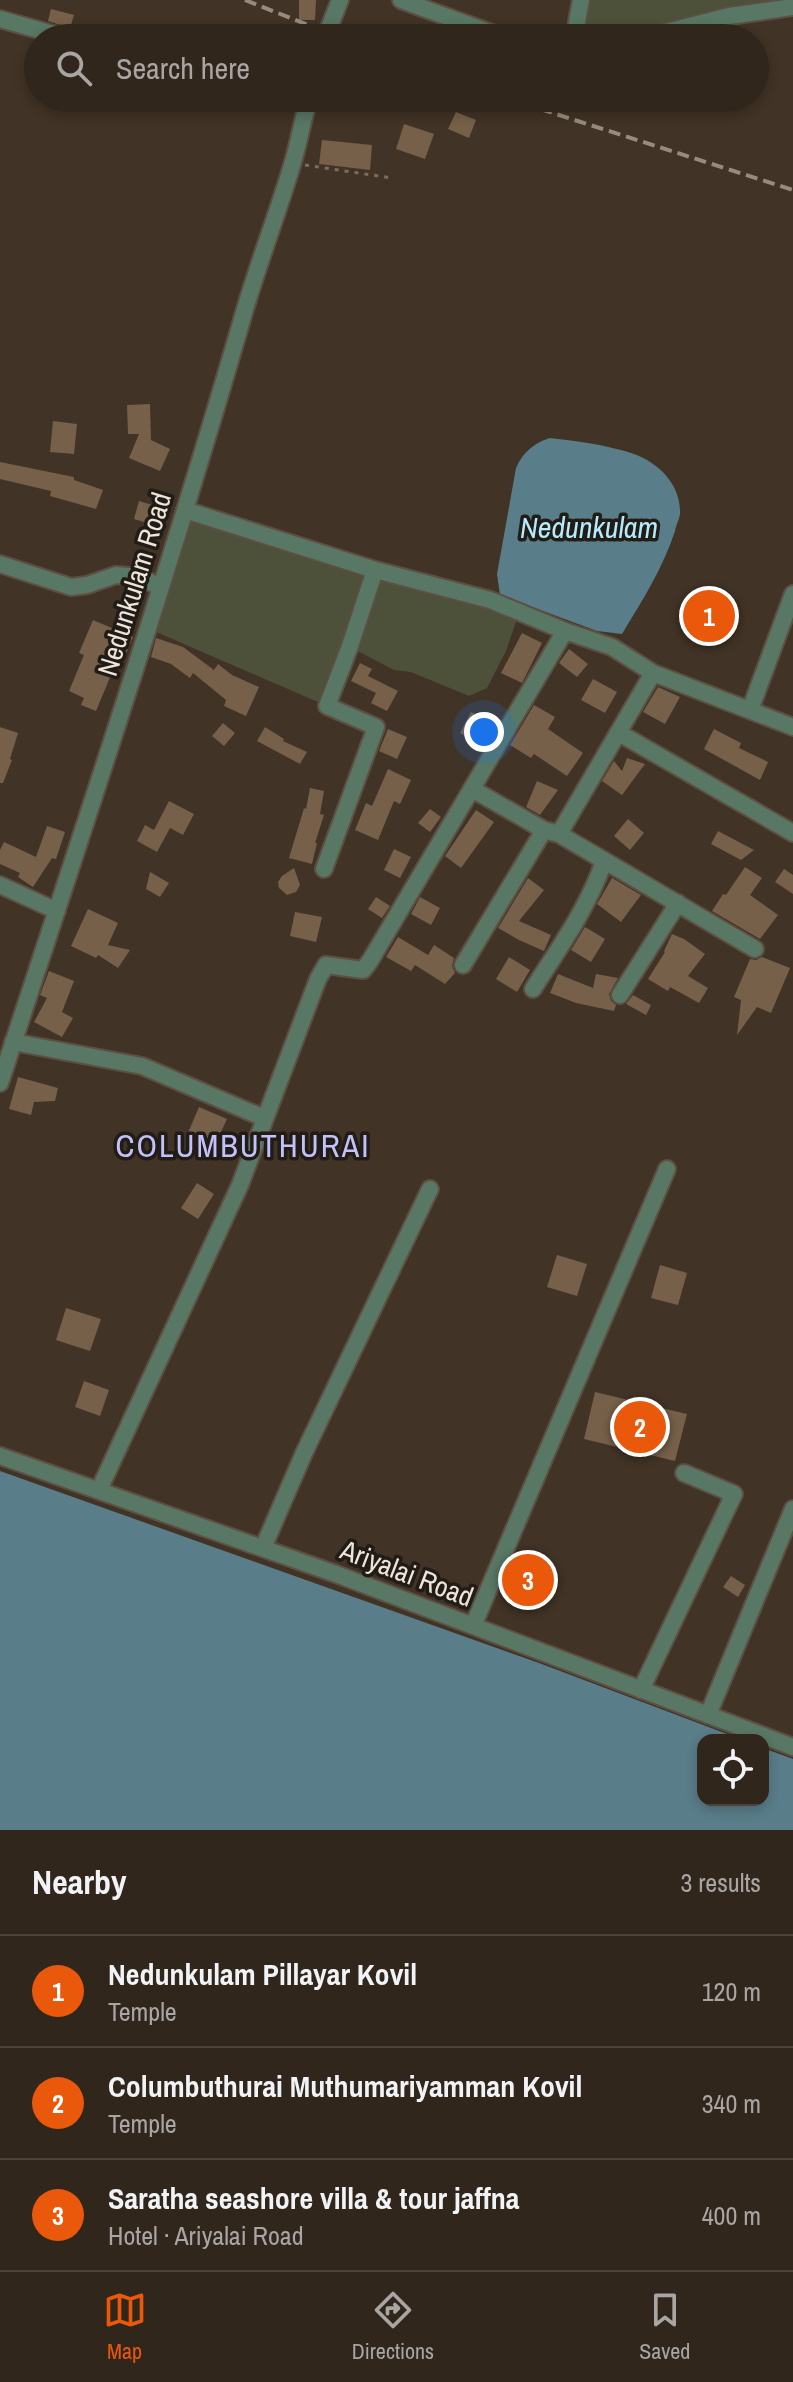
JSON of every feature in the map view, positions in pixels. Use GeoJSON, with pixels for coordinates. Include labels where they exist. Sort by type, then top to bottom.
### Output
{"type":"FeatureCollection","features":[{"type":"Feature","properties":{"kind":"street"},"geometry":{"type":"LineString","coordinates":[[331,24],[340,0]]}},
{"type":"Feature","properties":{"kind":"street"},"geometry":{"type":"LineString","coordinates":[[401,0],[467,24]]}},
{"type":"Feature","properties":{"kind":"street"},"geometry":{"type":"LineString","coordinates":[[577,24],[581,0]]}},
{"type":"Feature","properties":{"kind":"street"},"geometry":{"type":"LineString","coordinates":[[697,24],[793,7]]}},
{"type":"Feature","properties":{"kind":"street"},"geometry":{"type":"LineString","coordinates":[[0,19],[24,26]]}},
{"type":"Feature","properties":{"kind":"street","name":"Nedunkulam Road"},"geometry":{"type":"LineString","coordinates":[[0,1083],[185,510],[293,163],[306,112]]}},
{"type":"Feature","properties":{"kind":"street"},"geometry":{"type":"LineString","coordinates":[[185,510],[375,570],[490,600],[612,647],[653,673],[793,727]]}},
{"type":"Feature","properties":{"kind":"street"},"geometry":{"type":"LineString","coordinates":[[0,564],[71,587],[116,575],[140,577],[160,587]]}},
{"type":"Feature","properties":{"kind":"street"},"geometry":{"type":"LineString","coordinates":[[324,869],[376,727],[327,706],[375,570]]}},
{"type":"Feature","properties":{"kind":"street"},"geometry":{"type":"LineString","coordinates":[[750,710],[793,594]]}},
{"type":"Feature","properties":{"kind":"street"},"geometry":{"type":"LineString","coordinates":[[99,1490],[240,1185],[318,979],[326,965],[363,970],[565,631]]}},
{"type":"Feature","properties":{"kind":"street"},"geometry":{"type":"LineString","coordinates":[[463,965],[619,733],[653,673]]}},
{"type":"Feature","properties":{"kind":"street"},"geometry":{"type":"LineString","coordinates":[[619,733],[793,833]]}},
{"type":"Feature","properties":{"kind":"street"},"geometry":{"type":"LineString","coordinates":[[472,789],[755,949]]}},
{"type":"Feature","properties":{"kind":"street"},"geometry":{"type":"LineString","coordinates":[[533,989],[576,921],[597,882],[604,861]]}},
{"type":"Feature","properties":{"kind":"street"},"geometry":{"type":"LineString","coordinates":[[0,885],[57,911]]}},
{"type":"Feature","properties":{"kind":"street"},"geometry":{"type":"LineString","coordinates":[[620,995],[678,903]]}},
{"type":"Feature","properties":{"kind":"street"},"geometry":{"type":"LineString","coordinates":[[13,1042],[142,1066],[264,1118]]}},
{"type":"Feature","properties":{"kind":"street"},"geometry":{"type":"LineString","coordinates":[[473,1626],[667,1169]]}},
{"type":"Feature","properties":{"kind":"street"},"geometry":{"type":"LineString","coordinates":[[263,1548],[304,1453],[430,1189]]}},
{"type":"Feature","properties":{"kind":"street","name":"Ariyalai Road"},"geometry":{"type":"LineString","coordinates":[[0,1456],[263,1548],[793,1747]]}},
{"type":"Feature","properties":{"kind":"street"},"geometry":{"type":"LineString","coordinates":[[641,1690],[734,1494],[684,1473]]}},
{"type":"Feature","properties":{"kind":"street"},"geometry":{"type":"LineString","coordinates":[[708,1715],[793,1509]]}},
{"type":"Feature","properties":{"kind":"path"},"geometry":{"type":"LineString","coordinates":[[293,163],[392,178]]}},
{"type":"Feature","properties":{"kind":"green space"},"geometry":{"type":"Polygon","coordinates":[[[581,0],[793,0],[698,24],[577,24],[581,0]]]}},
{"type":"Feature","properties":{"kind":"green space"},"geometry":{"type":"Polygon","coordinates":[[[185,510],[519,613],[506,651],[487,688],[469,696],[411,672],[394,670],[350,647],[327,706],[147,628],[185,510]]]}},
{"type":"Feature","properties":{"kind":"water","name":"Nedunkulam"},"geometry":{"type":"Polygon","coordinates":[[[550,438],[603,446],[643,458],[667,476],[677,493],[680,515],[670,545],[652,584],[622,634],[597,631],[500,595],[497,574],[516,468],[530,449],[550,438]]]}},
{"type":"Feature","properties":{"kind":"water"},"geometry":{"type":"Polygon","coordinates":[[[0,1471],[539,1663],[727,1734],[697,1734],[697,1806],[769,1806],[769,1750],[793,1759],[793,1830],[0,1830],[0,1471]]]}},
{"type":"Feature","properties":{"kind":"building"},"geometry":{"type":"Polygon","coordinates":[[[299,0],[316,0],[315,20],[299,20],[299,0]]]}},
{"type":"Feature","properties":{"kind":"building"},"geometry":{"type":"Polygon","coordinates":[[[51,9],[74,15],[71,24],[48,21],[51,9]]]}},
{"type":"Feature","properties":{"kind":"building"},"geometry":{"type":"Polygon","coordinates":[[[456,112],[476,120],[469,138],[448,129],[456,112]]]}},
{"type":"Feature","properties":{"kind":"building"},"geometry":{"type":"Polygon","coordinates":[[[404,124],[434,134],[425,159],[396,149],[404,124]]]}},
{"type":"Feature","properties":{"kind":"building"},"geometry":{"type":"Polygon","coordinates":[[[322,140],[372,145],[370,170],[319,164],[322,140]]]}},
{"type":"Feature","properties":{"kind":"building"},"geometry":{"type":"Polygon","coordinates":[[[150,404],[151,440],[170,449],[160,471],[129,458],[139,434],[128,434],[127,405],[150,404]]]}},
{"type":"Feature","properties":{"kind":"building"},"geometry":{"type":"Polygon","coordinates":[[[53,421],[77,424],[74,454],[50,452],[53,421]]]}},
{"type":"Feature","properties":{"kind":"building"},"geometry":{"type":"Polygon","coordinates":[[[0,462],[74,477],[74,480],[103,490],[96,509],[50,496],[51,491],[0,479],[0,462]]]}},
{"type":"Feature","properties":{"kind":"building"},"geometry":{"type":"Polygon","coordinates":[[[139,501],[159,507],[154,525],[134,519],[139,501]]]}},
{"type":"Feature","properties":{"kind":"building"},"geometry":{"type":"Polygon","coordinates":[[[93,620],[133,637],[119,670],[114,668],[96,711],[81,705],[84,698],[69,691],[84,655],[79,653],[93,620]]]}},
{"type":"Feature","properties":{"kind":"building"},"geometry":{"type":"Polygon","coordinates":[[[522,633],[542,643],[522,683],[501,673],[522,633]]]}},
{"type":"Feature","properties":{"kind":"building"},"geometry":{"type":"Polygon","coordinates":[[[156,638],[183,647],[214,670],[218,664],[232,675],[259,687],[246,716],[224,706],[226,700],[193,673],[190,678],[171,664],[151,657],[156,638]]]}},
{"type":"Feature","properties":{"kind":"building"},"geometry":{"type":"Polygon","coordinates":[[[569,649],[588,664],[577,677],[559,663],[569,649]]]}},
{"type":"Feature","properties":{"kind":"building"},"geometry":{"type":"Polygon","coordinates":[[[360,663],[372,669],[368,676],[398,691],[387,711],[371,703],[376,693],[351,681],[360,663]]]}},
{"type":"Feature","properties":{"kind":"building"},"geometry":{"type":"Polygon","coordinates":[[[593,679],[617,692],[605,713],[581,700],[593,679]]]}},
{"type":"Feature","properties":{"kind":"building"},"geometry":{"type":"Polygon","coordinates":[[[658,687],[680,697],[665,724],[643,712],[658,687]]]}},
{"type":"Feature","properties":{"kind":"building"},"geometry":{"type":"Polygon","coordinates":[[[534,705],[555,717],[548,729],[583,753],[567,776],[534,754],[531,758],[510,745],[534,705]]]}},
{"type":"Feature","properties":{"kind":"building"},"geometry":{"type":"Polygon","coordinates":[[[471,712],[488,720],[476,742],[460,733],[471,712]]]}},
{"type":"Feature","properties":{"kind":"building"},"geometry":{"type":"Polygon","coordinates":[[[223,723],[235,733],[224,746],[212,736],[223,723]]]}},
{"type":"Feature","properties":{"kind":"building"},"geometry":{"type":"Polygon","coordinates":[[[0,727],[18,733],[3,783],[0,783],[0,727]]]}},
{"type":"Feature","properties":{"kind":"building"},"geometry":{"type":"Polygon","coordinates":[[[265,727],[283,741],[307,752],[300,764],[257,741],[265,727]]]}},
{"type":"Feature","properties":{"kind":"building"},"geometry":{"type":"Polygon","coordinates":[[[388,729],[407,737],[397,759],[379,751],[388,729]]]}},
{"type":"Feature","properties":{"kind":"building"},"geometry":{"type":"Polygon","coordinates":[[[714,729],[741,743],[739,748],[768,762],[760,780],[704,749],[714,729]]]}},
{"type":"Feature","properties":{"kind":"building"},"geometry":{"type":"Polygon","coordinates":[[[627,758],[645,764],[622,795],[602,781],[614,761],[622,771],[627,758]]]}},
{"type":"Feature","properties":{"kind":"building"},"geometry":{"type":"Polygon","coordinates":[[[388,769],[411,780],[400,804],[394,801],[378,840],[355,830],[366,803],[372,806],[388,769]]]}},
{"type":"Feature","properties":{"kind":"building"},"geometry":{"type":"Polygon","coordinates":[[[537,781],[558,790],[540,815],[526,807],[537,781]]]}},
{"type":"Feature","properties":{"kind":"building"},"geometry":{"type":"Polygon","coordinates":[[[310,788],[324,791],[320,814],[324,815],[312,864],[289,858],[310,788]]]}},
{"type":"Feature","properties":{"kind":"building"},"geometry":{"type":"Polygon","coordinates":[[[169,801],[194,814],[183,835],[170,828],[157,852],[137,841],[145,825],[154,830],[169,801]]]}},
{"type":"Feature","properties":{"kind":"building"},"geometry":{"type":"Polygon","coordinates":[[[430,809],[441,817],[430,832],[418,823],[430,809]]]}},
{"type":"Feature","properties":{"kind":"building"},"geometry":{"type":"Polygon","coordinates":[[[476,810],[494,822],[461,868],[445,856],[476,810]]]}},
{"type":"Feature","properties":{"kind":"building"},"geometry":{"type":"Polygon","coordinates":[[[628,819],[644,833],[630,850],[614,836],[628,819]]]}},
{"type":"Feature","properties":{"kind":"building"},"geometry":{"type":"Polygon","coordinates":[[[47,826],[65,832],[56,859],[52,858],[33,887],[18,877],[20,873],[0,864],[0,850],[4,842],[36,857],[47,826]]]}},
{"type":"Feature","properties":{"kind":"building"},"geometry":{"type":"Polygon","coordinates":[[[718,831],[754,850],[741,860],[711,844],[718,831]]]}},
{"type":"Feature","properties":{"kind":"building"},"geometry":{"type":"Polygon","coordinates":[[[394,849],[411,857],[400,878],[384,870],[394,849]]]}},
{"type":"Feature","properties":{"kind":"building"},"geometry":{"type":"Polygon","coordinates":[[[745,867],[762,878],[750,895],[778,915],[760,939],[712,911],[745,867]]]}},
{"type":"Feature","properties":{"kind":"building"},"geometry":{"type":"Polygon","coordinates":[[[294,868],[300,885],[296,892],[287,895],[279,888],[278,882],[294,868]]]}},
{"type":"Feature","properties":{"kind":"building"},"geometry":{"type":"Polygon","coordinates":[[[784,869],[793,875],[793,894],[775,882],[784,869]]]}},
{"type":"Feature","properties":{"kind":"building"},"geometry":{"type":"Polygon","coordinates":[[[150,872],[169,883],[160,897],[146,889],[150,872]]]}},
{"type":"Feature","properties":{"kind":"building"},"geometry":{"type":"Polygon","coordinates":[[[528,878],[544,890],[519,921],[551,935],[544,951],[498,928],[528,878]]]}},
{"type":"Feature","properties":{"kind":"building"},"geometry":{"type":"Polygon","coordinates":[[[612,878],[641,895],[621,922],[597,904],[612,878]]]}},
{"type":"Feature","properties":{"kind":"building"},"geometry":{"type":"Polygon","coordinates":[[[376,897],[390,906],[382,918],[368,909],[376,897]]]}},
{"type":"Feature","properties":{"kind":"building"},"geometry":{"type":"Polygon","coordinates":[[[420,897],[440,908],[431,925],[411,914],[420,897]]]}},
{"type":"Feature","properties":{"kind":"building"},"geometry":{"type":"Polygon","coordinates":[[[88,909],[118,923],[108,945],[130,950],[118,968],[98,955],[96,958],[71,946],[88,909]]]}},
{"type":"Feature","properties":{"kind":"building"},"geometry":{"type":"Polygon","coordinates":[[[295,912],[322,917],[316,942],[290,936],[295,912]]]}},
{"type":"Feature","properties":{"kind":"building"},"geometry":{"type":"Polygon","coordinates":[[[585,927],[605,939],[591,962],[571,950],[585,927]]]}},
{"type":"Feature","properties":{"kind":"building"},"geometry":{"type":"Polygon","coordinates":[[[672,934],[705,954],[688,976],[708,988],[699,1003],[648,979],[672,934]]]}},
{"type":"Feature","properties":{"kind":"building"},"geometry":{"type":"Polygon","coordinates":[[[398,937],[428,955],[434,945],[454,958],[452,966],[455,973],[445,984],[415,965],[411,971],[386,957],[398,937]]]}},
{"type":"Feature","properties":{"kind":"building"},"geometry":{"type":"Polygon","coordinates":[[[509,957],[530,970],[517,992],[496,979],[509,957]]]}},
{"type":"Feature","properties":{"kind":"building"},"geometry":{"type":"Polygon","coordinates":[[[762,957],[790,968],[771,1013],[757,1007],[737,1035],[741,1000],[734,997],[750,959],[762,957]]]}},
{"type":"Feature","properties":{"kind":"building"},"geometry":{"type":"Polygon","coordinates":[[[49,971],[74,981],[62,1012],[73,1018],[62,1037],[34,1022],[47,998],[40,995],[49,971]]]}},
{"type":"Feature","properties":{"kind":"building"},"geometry":{"type":"Polygon","coordinates":[[[558,974],[593,988],[596,974],[618,978],[609,994],[616,1005],[614,1011],[576,1003],[550,993],[558,974]]]}},
{"type":"Feature","properties":{"kind":"building"},"geometry":{"type":"Polygon","coordinates":[[[633,995],[651,1005],[646,1015],[626,1004],[633,995]]]}},
{"type":"Feature","properties":{"kind":"building"},"geometry":{"type":"Polygon","coordinates":[[[18,1077],[58,1088],[55,1101],[34,1102],[31,1115],[9,1109],[18,1077]]]}},
{"type":"Feature","properties":{"kind":"building"},"geometry":{"type":"Polygon","coordinates":[[[199,1107],[227,1119],[214,1147],[187,1135],[199,1107]]]}},
{"type":"Feature","properties":{"kind":"building"},"geometry":{"type":"Polygon","coordinates":[[[197,1183],[214,1194],[198,1219],[181,1208],[197,1183]]]}},
{"type":"Feature","properties":{"kind":"building"},"geometry":{"type":"Polygon","coordinates":[[[557,1255],[587,1264],[577,1296],[547,1287],[557,1255]]]}},
{"type":"Feature","properties":{"kind":"building"},"geometry":{"type":"Polygon","coordinates":[[[660,1265],[687,1273],[678,1305],[651,1298],[660,1265]]]}},
{"type":"Feature","properties":{"kind":"building"},"geometry":{"type":"Polygon","coordinates":[[[66,1308],[101,1319],[90,1351],[56,1340],[66,1308]]]}},
{"type":"Feature","properties":{"kind":"building"},"geometry":{"type":"Polygon","coordinates":[[[84,1381],[109,1390],[100,1416],[75,1407],[84,1381]]]}},
{"type":"Feature","properties":{"kind":"building"},"geometry":{"type":"Polygon","coordinates":[[[595,1392],[687,1414],[675,1461],[584,1439],[595,1392]]]}},
{"type":"Feature","properties":{"kind":"building"},"geometry":{"type":"Polygon","coordinates":[[[523,1573],[544,1581],[536,1604],[515,1596],[523,1573]]]}},
{"type":"Feature","properties":{"kind":"building"},"geometry":{"type":"Polygon","coordinates":[[[731,1576],[745,1585],[738,1597],[723,1587],[731,1576]]]}},
{"type":"Feature","properties":{"kind":"railway"},"geometry":{"type":"LineString","coordinates":[[245,0],[306,24]]}},
{"type":"Feature","properties":{"kind":"railway"},"geometry":{"type":"LineString","coordinates":[[550,112],[793,190]]}},
{"type":"Feature","properties":{"kind":"place","name":"Nedunkulam Pillayar Kovil"},"geometry":{"type":"Point","coordinates":[709,616]}},
{"type":"Feature","properties":{"kind":"place","name":"Columbuthurai Muthumariyamman Kovil"},"geometry":{"type":"Point","coordinates":[640,1427]}},
{"type":"Feature","properties":{"kind":"place","name":"Saratha seashore villa & tour jaffna"},"geometry":{"type":"Point","coordinates":[528,1580]}},
{"type":"Feature","properties":{"kind":"district","name":"COLUMBUTHURAI"},"geometry":{"type":"Point","coordinates":[243,1145]}}]}
